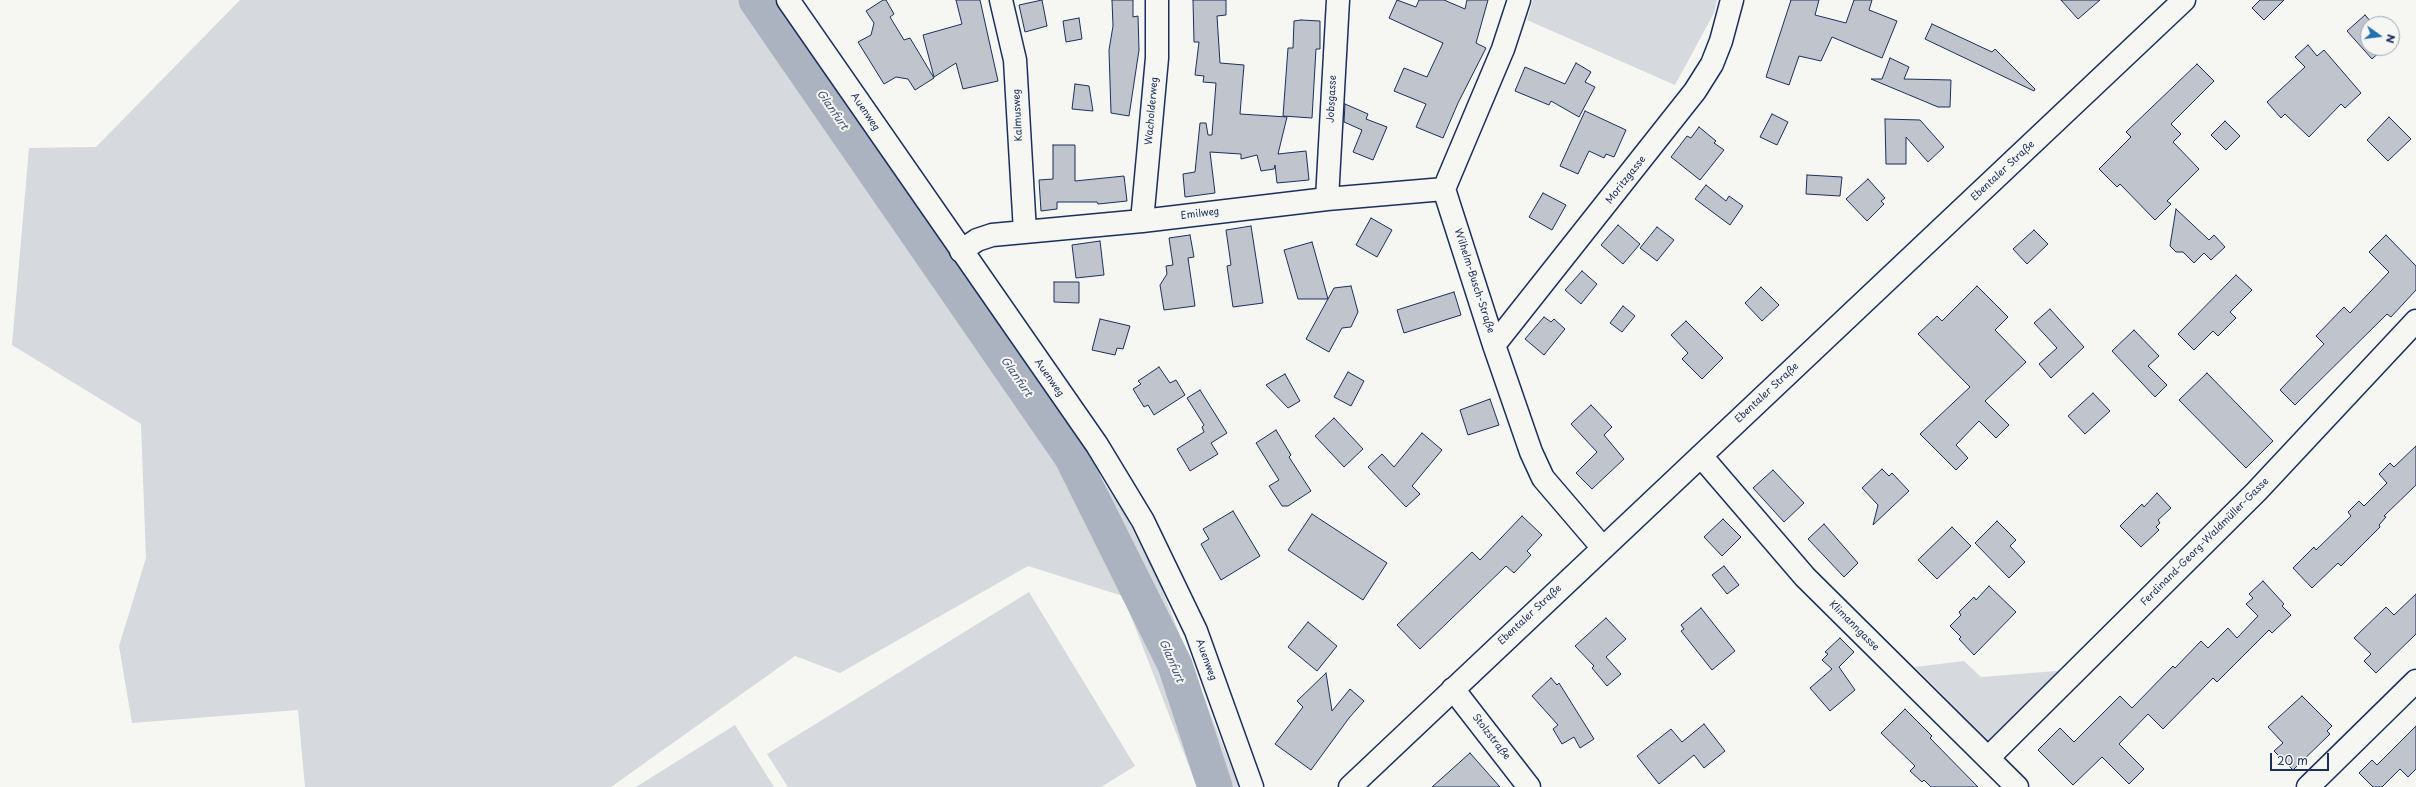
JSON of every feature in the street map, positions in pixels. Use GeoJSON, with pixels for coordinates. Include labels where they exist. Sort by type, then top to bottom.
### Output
{"type":"FeatureCollection","features":[{"type":"Feature","properties":{"kind":"street","name":"Auenweg"},"geometry":{"type":"LineString","coordinates":[[788,0],[960,252],[1097,445],[1143,521],[1196,631],[1252,787]]}},
{"type":"Feature","properties":{"kind":"street","name":"Kalmusweg"},"geometry":{"type":"LineString","coordinates":[[1001,0],[1015,60],[1025,232]]}},
{"type":"Feature","properties":{"kind":"street","name":"Wacholderweg"},"geometry":{"type":"LineString","coordinates":[[1142,221],[1157,58],[1157,0]]}},
{"type":"Feature","properties":{"kind":"street","name":"Jobsgasse"},"geometry":{"type":"LineString","coordinates":[[1327,199],[1338,0]]}},
{"type":"Feature","properties":{"kind":"street"},"geometry":{"type":"LineString","coordinates":[[1444,189],[1503,49],[1519,0]]}},
{"type":"Feature","properties":{"kind":"street","name":"Moritzgasse"},"geometry":{"type":"LineString","coordinates":[[1494,345],[1695,91],[1712,64],[1721,41],[1732,0]]}},
{"type":"Feature","properties":{"kind":"street","name":"Ebentaler Straße"},"geometry":{"type":"LineString","coordinates":[[1350,787],[1602,547],[1701,456],[2184,0]]}},
{"type":"Feature","properties":{"kind":"street","name":"Emilweg"},"geometry":{"type":"LineString","coordinates":[[960,252],[978,240],[992,235],[1142,221],[1327,199],[1444,189]]}},
{"type":"Feature","properties":{"kind":"street","name":"Wilhelm-Busch-Straße"},"geometry":{"type":"LineString","coordinates":[[1444,189],[1494,345],[1531,452],[1544,478],[1602,547]]}},
{"type":"Feature","properties":{"kind":"street","name":"Ferdinand-Georg-Waldmüller-Gasse"},"geometry":{"type":"LineString","coordinates":[[1988,758],[2256,492],[2416,321]]}},
{"type":"Feature","properties":{"kind":"street","name":"Klimanngasse"},"geometry":{"type":"LineString","coordinates":[[1701,456],[1805,577],[2017,787]]}},
{"type":"Feature","properties":{"kind":"street"},"geometry":{"type":"LineString","coordinates":[[2308,787],[2416,681]]}},
{"type":"Feature","properties":{"kind":"street","name":"Stolzstraße"},"geometry":{"type":"LineString","coordinates":[[1453,689],[1529,787]]}},
{"type":"Feature","properties":{"kind":"shaded area"},"geometry":{"type":"Polygon","coordinates":[[[240,0],[769,0],[1122,509],[1158,579],[1239,787],[1197,787],[1123,596],[1028,566],[840,673],[795,656],[611,787],[305,787],[298,710],[132,723],[119,646],[146,558],[141,424],[12,345],[29,148],[96,147],[240,0]]]}},
{"type":"Feature","properties":{"kind":"shaded area"},"geometry":{"type":"Polygon","coordinates":[[[1533,0],[1717,0],[1714,13],[1675,85],[1527,20],[1533,0]]]}},
{"type":"Feature","properties":{"kind":"shaded area"},"geometry":{"type":"Polygon","coordinates":[[[1029,592],[1135,766],[1101,787],[788,787],[767,754],[1029,592]]]}},
{"type":"Feature","properties":{"kind":"shaded area"},"geometry":{"type":"Polygon","coordinates":[[[1964,661],[1981,677],[2069,670],[1994,746],[1915,667],[1964,661]]]}},
{"type":"Feature","properties":{"kind":"shaded area"},"geometry":{"type":"Polygon","coordinates":[[[735,725],[774,787],[636,787],[735,725]]]}},
{"type":"Feature","properties":{"kind":"building"},"geometry":{"type":"Polygon","coordinates":[[[883,0],[886,0],[894,14],[890,17],[904,40],[910,38],[934,78],[915,90],[908,79],[896,77],[884,84],[858,42],[871,35],[874,23],[866,11],[883,0]]]}},
{"type":"Feature","properties":{"kind":"building"},"geometry":{"type":"Polygon","coordinates":[[[956,0],[980,0],[998,81],[963,89],[956,63],[934,77],[923,35],[962,24],[956,0]]]}},
{"type":"Feature","properties":{"kind":"building"},"geometry":{"type":"Polygon","coordinates":[[[1042,0],[1047,26],[1025,32],[1019,5],[1042,0]]]}},
{"type":"Feature","properties":{"kind":"building"},"geometry":{"type":"Polygon","coordinates":[[[1112,0],[1133,0],[1133,17],[1138,16],[1139,50],[1129,116],[1111,113],[1109,50],[1113,26],[1112,0]]]}},
{"type":"Feature","properties":{"kind":"building"},"geometry":{"type":"Polygon","coordinates":[[[1193,0],[1226,0],[1226,15],[1217,16],[1220,63],[1244,65],[1240,114],[1287,117],[1278,154],[1306,151],[1309,180],[1277,183],[1275,165],[1274,169],[1261,171],[1257,155],[1241,159],[1241,154],[1210,152],[1215,193],[1185,197],[1183,174],[1195,172],[1200,123],[1206,123],[1208,135],[1212,135],[1216,83],[1203,82],[1204,76],[1195,75],[1199,42],[1194,42],[1193,0]]]}},
{"type":"Feature","properties":{"kind":"building"},"geometry":{"type":"Polygon","coordinates":[[[1397,0],[1416,7],[1419,0],[1444,0],[1465,9],[1467,0],[1488,0],[1476,43],[1486,48],[1458,103],[1443,138],[1416,127],[1426,104],[1394,91],[1404,68],[1427,77],[1443,43],[1389,18],[1397,0]]]}},
{"type":"Feature","properties":{"kind":"building"},"geometry":{"type":"Polygon","coordinates":[[[1791,0],[1819,0],[1815,15],[1846,23],[1854,0],[1872,0],[1869,10],[1897,21],[1882,58],[1832,37],[1821,61],[1799,56],[1789,85],[1766,77],[1791,0]]]}},
{"type":"Feature","properties":{"kind":"building"},"geometry":{"type":"Polygon","coordinates":[[[2061,0],[2100,0],[2078,19],[2061,0]]]}},
{"type":"Feature","properties":{"kind":"building"},"geometry":{"type":"Polygon","coordinates":[[[2260,0],[2284,0],[2264,20],[2252,8],[2260,0]]]}},
{"type":"Feature","properties":{"kind":"building"},"geometry":{"type":"Polygon","coordinates":[[[1079,18],[1082,39],[1066,42],[1063,21],[1079,18]]]}},
{"type":"Feature","properties":{"kind":"building"},"geometry":{"type":"Polygon","coordinates":[[[2360,19],[2360,46],[2347,31],[2360,19]]]}},
{"type":"Feature","properties":{"kind":"building"},"geometry":{"type":"Polygon","coordinates":[[[1294,21],[1320,21],[1320,49],[1316,49],[1312,118],[1283,116],[1288,48],[1293,48],[1294,21]]]}},
{"type":"Feature","properties":{"kind":"building"},"geometry":{"type":"Polygon","coordinates":[[[1932,24],[1992,52],[1995,49],[2035,89],[2034,91],[1925,39],[1932,24]]]}},
{"type":"Feature","properties":{"kind":"building"},"geometry":{"type":"Polygon","coordinates":[[[2308,45],[2317,56],[2324,50],[2361,93],[2345,108],[2341,104],[2309,137],[2285,114],[2281,118],[2267,102],[2305,67],[2295,57],[2308,45]]]}},
{"type":"Feature","properties":{"kind":"building"},"geometry":{"type":"Polygon","coordinates":[[[1890,58],[1909,67],[1904,79],[1951,80],[1950,107],[1938,107],[1871,79],[1882,79],[1890,58]]]}},
{"type":"Feature","properties":{"kind":"building"},"geometry":{"type":"Polygon","coordinates":[[[1576,63],[1591,72],[1585,82],[1595,87],[1579,117],[1551,101],[1549,105],[1515,91],[1525,67],[1565,84],[1576,63]]]}},
{"type":"Feature","properties":{"kind":"building"},"geometry":{"type":"Polygon","coordinates":[[[2197,64],[2214,81],[2171,124],[2181,134],[2173,142],[2199,169],[2167,201],[2171,204],[2155,220],[2120,184],[2117,187],[2099,169],[2131,137],[2126,132],[2197,64]]]}},
{"type":"Feature","properties":{"kind":"building"},"geometry":{"type":"Polygon","coordinates":[[[1075,84],[1089,86],[1093,111],[1072,109],[1075,84]]]}},
{"type":"Feature","properties":{"kind":"building"},"geometry":{"type":"Polygon","coordinates":[[[1345,104],[1368,114],[1366,119],[1387,127],[1373,160],[1353,152],[1362,130],[1344,122],[1345,104]]]}},
{"type":"Feature","properties":{"kind":"building"},"geometry":{"type":"Polygon","coordinates":[[[1585,111],[1626,130],[1614,157],[1606,154],[1604,158],[1589,151],[1578,174],[1560,166],[1585,111]]]}},
{"type":"Feature","properties":{"kind":"building"},"geometry":{"type":"Polygon","coordinates":[[[1772,114],[1788,122],[1777,145],[1760,137],[1772,114]]]}},
{"type":"Feature","properties":{"kind":"building"},"geometry":{"type":"Polygon","coordinates":[[[2389,117],[2411,139],[2388,161],[2367,140],[2389,117]]]}},
{"type":"Feature","properties":{"kind":"building"},"geometry":{"type":"Polygon","coordinates":[[[1885,119],[1920,120],[1944,147],[1928,162],[1906,137],[1906,164],[1886,164],[1885,119]]]}},
{"type":"Feature","properties":{"kind":"building"},"geometry":{"type":"Polygon","coordinates":[[[2225,121],[2240,136],[2226,150],[2211,135],[2225,121]]]}},
{"type":"Feature","properties":{"kind":"building"},"geometry":{"type":"Polygon","coordinates":[[[1699,127],[1716,141],[1714,143],[1724,150],[1700,180],[1671,157],[1687,136],[1691,138],[1699,127]]]}},
{"type":"Feature","properties":{"kind":"building"},"geometry":{"type":"Polygon","coordinates":[[[1053,145],[1075,145],[1075,181],[1124,176],[1127,201],[1098,204],[1097,202],[1057,202],[1057,209],[1041,211],[1039,180],[1053,179],[1053,145]]]}},
{"type":"Feature","properties":{"kind":"building"},"geometry":{"type":"Polygon","coordinates":[[[1807,175],[1842,177],[1840,196],[1806,194],[1807,175]]]}},
{"type":"Feature","properties":{"kind":"building"},"geometry":{"type":"Polygon","coordinates":[[[1868,179],[1885,198],[1881,201],[1884,204],[1867,221],[1846,199],[1868,179]]]}},
{"type":"Feature","properties":{"kind":"building"},"geometry":{"type":"Polygon","coordinates":[[[1706,185],[1726,201],[1729,196],[1743,206],[1730,225],[1695,199],[1706,185]]]}},
{"type":"Feature","properties":{"kind":"building"},"geometry":{"type":"Polygon","coordinates":[[[1543,193],[1566,205],[1552,230],[1529,217],[1543,193]]]}},
{"type":"Feature","properties":{"kind":"building"},"geometry":{"type":"Polygon","coordinates":[[[2176,209],[2209,240],[2214,235],[2225,247],[2211,260],[2204,253],[2194,263],[2183,252],[2176,252],[2170,246],[2176,209]]]}},
{"type":"Feature","properties":{"kind":"building"},"geometry":{"type":"Polygon","coordinates":[[[1371,218],[1392,230],[1377,257],[1356,245],[1371,218]]]}},
{"type":"Feature","properties":{"kind":"building"},"geometry":{"type":"Polygon","coordinates":[[[1618,225],[1640,244],[1623,264],[1601,245],[1618,225]]]}},
{"type":"Feature","properties":{"kind":"building"},"geometry":{"type":"Polygon","coordinates":[[[1251,226],[1263,303],[1233,307],[1227,266],[1231,265],[1226,230],[1251,226]]]}},
{"type":"Feature","properties":{"kind":"building"},"geometry":{"type":"Polygon","coordinates":[[[1657,227],[1674,240],[1657,261],[1640,248],[1657,227]]]}},
{"type":"Feature","properties":{"kind":"building"},"geometry":{"type":"Polygon","coordinates":[[[2034,230],[2048,244],[2027,264],[2013,249],[2034,230]]]}},
{"type":"Feature","properties":{"kind":"building"},"geometry":{"type":"Polygon","coordinates":[[[1190,235],[1194,257],[1188,258],[1195,306],[1164,310],[1160,285],[1167,274],[1166,266],[1173,265],[1169,238],[1190,235]]]}},
{"type":"Feature","properties":{"kind":"building"},"geometry":{"type":"Polygon","coordinates":[[[2386,235],[2416,266],[2416,290],[2391,317],[2387,314],[2295,405],[2280,390],[2324,344],[2316,336],[2344,307],[2350,313],[2389,272],[2369,252],[2386,235]]]}},
{"type":"Feature","properties":{"kind":"building"},"geometry":{"type":"Polygon","coordinates":[[[1100,241],[1104,275],[1076,278],[1072,245],[1100,241]]]}},
{"type":"Feature","properties":{"kind":"building"},"geometry":{"type":"Polygon","coordinates":[[[1312,242],[1328,299],[1298,299],[1284,250],[1312,242]]]}},
{"type":"Feature","properties":{"kind":"building"},"geometry":{"type":"Polygon","coordinates":[[[1582,271],[1597,284],[1581,304],[1565,290],[1582,271]]]}},
{"type":"Feature","properties":{"kind":"building"},"geometry":{"type":"Polygon","coordinates":[[[2236,275],[2252,290],[2230,312],[2236,318],[2218,336],[2213,331],[2194,350],[2178,334],[2236,275]]]}},
{"type":"Feature","properties":{"kind":"building"},"geometry":{"type":"Polygon","coordinates":[[[1054,282],[1079,282],[1079,303],[1054,302],[1054,282]]]}},
{"type":"Feature","properties":{"kind":"building"},"geometry":{"type":"Polygon","coordinates":[[[1351,286],[1358,312],[1351,327],[1342,328],[1329,352],[1306,339],[1334,288],[1351,286]]]}},
{"type":"Feature","properties":{"kind":"building"},"geometry":{"type":"Polygon","coordinates":[[[1977,286],[2008,317],[1995,330],[2026,362],[1985,401],[2009,425],[1996,438],[1979,421],[1956,445],[1968,458],[1956,470],[1920,434],[1970,387],[1918,334],[1937,316],[1942,321],[1977,286]]]}},
{"type":"Feature","properties":{"kind":"building"},"geometry":{"type":"Polygon","coordinates":[[[1761,287],[1779,305],[1762,321],[1745,303],[1761,287]]]}},
{"type":"Feature","properties":{"kind":"building"},"geometry":{"type":"Polygon","coordinates":[[[1454,292],[1461,315],[1404,333],[1397,310],[1454,292]]]}},
{"type":"Feature","properties":{"kind":"building"},"geometry":{"type":"Polygon","coordinates":[[[1623,306],[1635,316],[1622,332],[1610,323],[1623,306]]]}},
{"type":"Feature","properties":{"kind":"building"},"geometry":{"type":"Polygon","coordinates":[[[2050,309],[2084,347],[2051,378],[2039,364],[2057,348],[2034,323],[2050,309]]]}},
{"type":"Feature","properties":{"kind":"building"},"geometry":{"type":"Polygon","coordinates":[[[1544,317],[1551,322],[1554,319],[1565,329],[1544,355],[1525,339],[1544,317]]]}},
{"type":"Feature","properties":{"kind":"building"},"geometry":{"type":"Polygon","coordinates":[[[1100,319],[1130,326],[1123,349],[1117,348],[1115,355],[1092,350],[1100,319]]]}},
{"type":"Feature","properties":{"kind":"building"},"geometry":{"type":"Polygon","coordinates":[[[1686,321],[1723,358],[1702,379],[1682,359],[1688,353],[1671,335],[1686,321]]]}},
{"type":"Feature","properties":{"kind":"building"},"geometry":{"type":"Polygon","coordinates":[[[2134,330],[2159,356],[2148,366],[2167,385],[2155,397],[2112,351],[2134,330]]]}},
{"type":"Feature","properties":{"kind":"building"},"geometry":{"type":"Polygon","coordinates":[[[1159,367],[1170,383],[1176,380],[1185,395],[1154,415],[1148,405],[1144,407],[1133,389],[1141,384],[1138,381],[1159,367]]]}},
{"type":"Feature","properties":{"kind":"building"},"geometry":{"type":"Polygon","coordinates":[[[1348,372],[1364,381],[1351,406],[1334,397],[1348,372]]]}},
{"type":"Feature","properties":{"kind":"building"},"geometry":{"type":"Polygon","coordinates":[[[2207,373],[2273,441],[2246,468],[2179,400],[2207,373]]]}},
{"type":"Feature","properties":{"kind":"building"},"geometry":{"type":"Polygon","coordinates":[[[1285,374],[1300,401],[1288,408],[1266,385],[1285,374]]]}},
{"type":"Feature","properties":{"kind":"building"},"geometry":{"type":"Polygon","coordinates":[[[1200,390],[1227,433],[1211,443],[1218,454],[1190,471],[1177,449],[1204,432],[1202,427],[1204,425],[1187,398],[1200,390]]]}},
{"type":"Feature","properties":{"kind":"building"},"geometry":{"type":"Polygon","coordinates":[[[2093,393],[2110,411],[2085,434],[2068,416],[2093,393]]]}},
{"type":"Feature","properties":{"kind":"building"},"geometry":{"type":"Polygon","coordinates":[[[1490,399],[1499,425],[1468,435],[1460,410],[1490,399]]]}},
{"type":"Feature","properties":{"kind":"building"},"geometry":{"type":"Polygon","coordinates":[[[1591,405],[1612,427],[1604,435],[1624,459],[1592,489],[1576,473],[1597,452],[1571,424],[1591,405]]]}},
{"type":"Feature","properties":{"kind":"building"},"geometry":{"type":"Polygon","coordinates":[[[1334,418],[1363,449],[1344,467],[1315,436],[1334,418]]]}},
{"type":"Feature","properties":{"kind":"building"},"geometry":{"type":"Polygon","coordinates":[[[1276,430],[1291,455],[1289,457],[1311,491],[1288,506],[1282,506],[1269,486],[1279,480],[1256,443],[1276,430]]]}},
{"type":"Feature","properties":{"kind":"building"},"geometry":{"type":"Polygon","coordinates":[[[1422,433],[1442,450],[1412,486],[1420,494],[1406,507],[1368,467],[1382,454],[1394,467],[1422,433]]]}},
{"type":"Feature","properties":{"kind":"building"},"geometry":{"type":"Polygon","coordinates":[[[2416,446],[2416,485],[2384,516],[2386,517],[2379,525],[2380,527],[2341,566],[2338,563],[2312,588],[2293,568],[2314,547],[2316,550],[2351,516],[2348,512],[2359,501],[2364,506],[2387,483],[2379,474],[2390,463],[2394,467],[2416,446]]]}},
{"type":"Feature","properties":{"kind":"building"},"geometry":{"type":"Polygon","coordinates":[[[1882,469],[1889,476],[1892,473],[1909,491],[1873,525],[1878,505],[1862,488],[1882,469]]]}},
{"type":"Feature","properties":{"kind":"building"},"geometry":{"type":"Polygon","coordinates":[[[1773,470],[1804,503],[1784,522],[1753,488],[1773,470]]]}},
{"type":"Feature","properties":{"kind":"building"},"geometry":{"type":"Polygon","coordinates":[[[2157,493],[2171,508],[2158,520],[2160,523],[2156,527],[2159,530],[2141,547],[2120,526],[2142,504],[2144,507],[2157,493]]]}},
{"type":"Feature","properties":{"kind":"building"},"geometry":{"type":"Polygon","coordinates":[[[1233,511],[1260,556],[1221,580],[1201,544],[1209,539],[1203,529],[1233,511]]]}},
{"type":"Feature","properties":{"kind":"building"},"geometry":{"type":"Polygon","coordinates":[[[1312,514],[1387,563],[1363,600],[1288,550],[1312,514]]]}},
{"type":"Feature","properties":{"kind":"building"},"geometry":{"type":"Polygon","coordinates":[[[1522,516],[1542,535],[1527,551],[1531,555],[1514,573],[1506,566],[1420,649],[1397,625],[1472,552],[1480,560],[1522,516]]]}},
{"type":"Feature","properties":{"kind":"building"},"geometry":{"type":"Polygon","coordinates":[[[1723,519],[1741,537],[1722,556],[1704,537],[1723,519]]]}},
{"type":"Feature","properties":{"kind":"building"},"geometry":{"type":"Polygon","coordinates":[[[1997,521],[2016,540],[2010,546],[2025,562],[2009,578],[1975,543],[1997,521]]]}},
{"type":"Feature","properties":{"kind":"building"},"geometry":{"type":"Polygon","coordinates":[[[1824,524],[1858,563],[1844,577],[1808,539],[1824,524]]]}},
{"type":"Feature","properties":{"kind":"building"},"geometry":{"type":"Polygon","coordinates":[[[1952,527],[1971,546],[1937,579],[1918,560],[1952,527]]]}},
{"type":"Feature","properties":{"kind":"building"},"geometry":{"type":"Polygon","coordinates":[[[1724,566],[1739,585],[1727,594],[1712,575],[1724,566]]]}},
{"type":"Feature","properties":{"kind":"building"},"geometry":{"type":"Polygon","coordinates":[[[2263,581],[2284,604],[2282,606],[2291,615],[2272,633],[2269,630],[2217,682],[2213,678],[2163,729],[2148,714],[2119,744],[2144,769],[2129,784],[2102,757],[2073,785],[2038,750],[2060,728],[2074,742],[2120,696],[2132,708],[2173,666],[2175,668],[2201,641],[2208,648],[2228,628],[2237,638],[2258,616],[2246,604],[2253,598],[2249,594],[2263,581]]]}},
{"type":"Feature","properties":{"kind":"building"},"geometry":{"type":"Polygon","coordinates":[[[1989,586],[2016,612],[1974,655],[1959,639],[1961,637],[1950,626],[1961,615],[1959,612],[1974,597],[1976,600],[1989,586]]]}},
{"type":"Feature","properties":{"kind":"building"},"geometry":{"type":"Polygon","coordinates":[[[2416,594],[2416,634],[2376,673],[2364,661],[2371,654],[2354,638],[2386,607],[2394,615],[2416,594]]]}},
{"type":"Feature","properties":{"kind":"building"},"geometry":{"type":"Polygon","coordinates":[[[1701,608],[1735,651],[1712,670],[1681,631],[1684,629],[1681,625],[1701,608]]]}},
{"type":"Feature","properties":{"kind":"building"},"geometry":{"type":"Polygon","coordinates":[[[1606,618],[1626,639],[1606,657],[1621,674],[1607,686],[1592,668],[1594,666],[1575,646],[1606,618]]]}},
{"type":"Feature","properties":{"kind":"building"},"geometry":{"type":"Polygon","coordinates":[[[1308,622],[1337,646],[1317,671],[1288,647],[1308,622]]]}},
{"type":"Feature","properties":{"kind":"building"},"geometry":{"type":"Polygon","coordinates":[[[1840,638],[1854,652],[1839,667],[1855,690],[1830,711],[1810,688],[1832,669],[1822,660],[1828,654],[1825,652],[1840,638]]]}},
{"type":"Feature","properties":{"kind":"building"},"geometry":{"type":"Polygon","coordinates":[[[1326,673],[1332,711],[1350,689],[1364,701],[1349,718],[1311,770],[1275,744],[1303,707],[1297,701],[1326,673]]]}},
{"type":"Feature","properties":{"kind":"building"},"geometry":{"type":"Polygon","coordinates":[[[1551,678],[1557,685],[1559,683],[1594,739],[1580,748],[1574,737],[1562,744],[1553,729],[1558,725],[1532,696],[1551,678]]]}},
{"type":"Feature","properties":{"kind":"building"},"geometry":{"type":"Polygon","coordinates":[[[2302,696],[2332,726],[2327,731],[2330,734],[2293,770],[2274,751],[2283,743],[2268,727],[2302,696]]]}},
{"type":"Feature","properties":{"kind":"building"},"geometry":{"type":"Polygon","coordinates":[[[1905,709],[1932,736],[1930,738],[1978,787],[1931,787],[1924,780],[1922,782],[1910,771],[1915,766],[1881,733],[1905,709]]]}},
{"type":"Feature","properties":{"kind":"building"},"geometry":{"type":"Polygon","coordinates":[[[1704,724],[1725,751],[1704,768],[1694,755],[1659,784],[1637,756],[1671,729],[1682,742],[1704,724]]]}},
{"type":"Feature","properties":{"kind":"building"},"geometry":{"type":"Polygon","coordinates":[[[2416,726],[2416,769],[2408,777],[2400,769],[2382,787],[2373,787],[2359,773],[2372,760],[2377,765],[2416,726]]]}},
{"type":"Feature","properties":{"kind":"building"},"geometry":{"type":"Polygon","coordinates":[[[1470,753],[1500,787],[1432,787],[1470,753]]]}},
{"type":"Feature","properties":{"kind":"waterway","name":"Glanfurt"},"geometry":{"type":"LineString","coordinates":[[756,0],[1071,456],[1175,665],[1215,787]]}}]}
